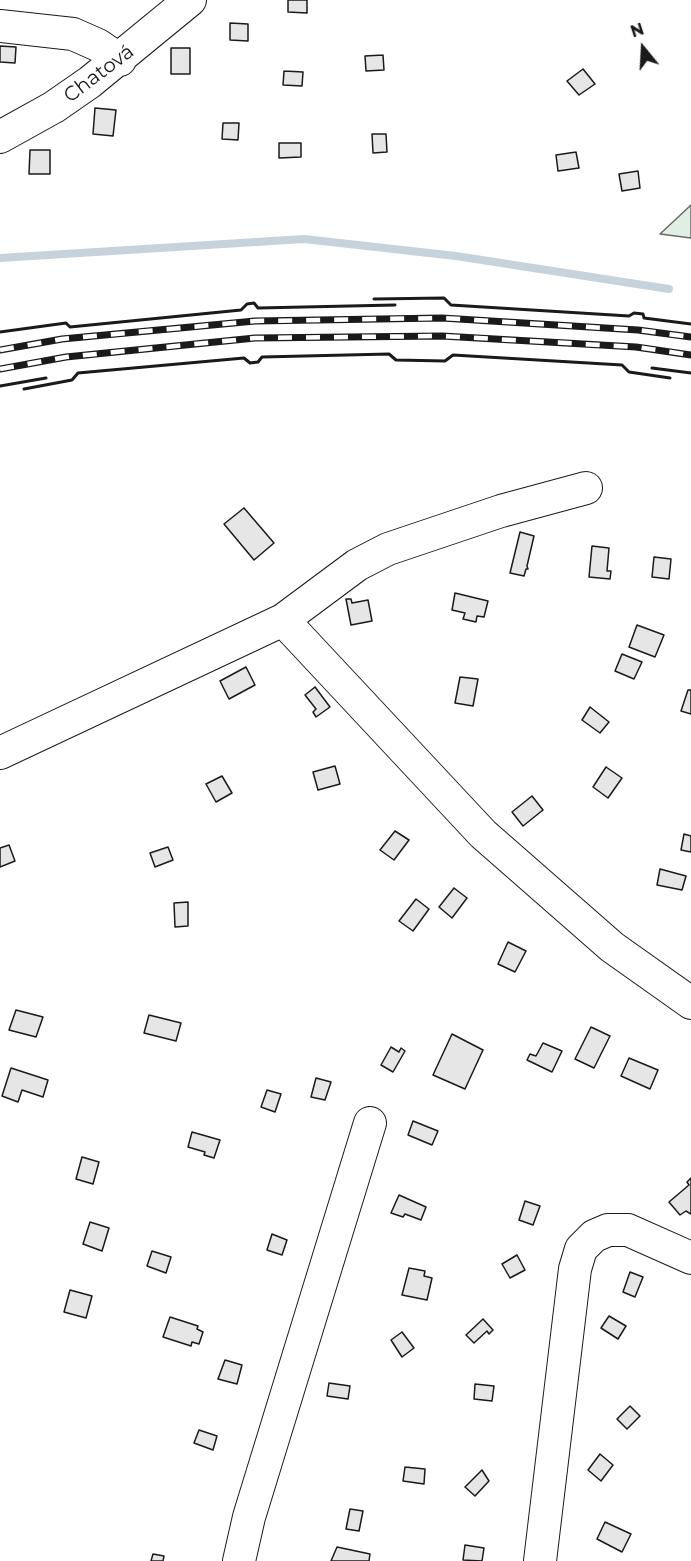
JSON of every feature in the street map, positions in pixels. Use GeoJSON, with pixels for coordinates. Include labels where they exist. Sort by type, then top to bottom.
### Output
{"type":"FeatureCollection","features":[{"type":"Feature","properties":{"kind":"street","name":"Chatová"},"geometry":{"type":"LineString","coordinates":[[0,136],[54,107],[120,60],[190,0]]}},
{"type":"Feature","properties":{"kind":"street"},"geometry":{"type":"LineString","coordinates":[[0,26],[73,34],[98,45],[120,60]]}},
{"type":"Feature","properties":{"kind":"street"},"geometry":{"type":"LineString","coordinates":[[0,753],[283,620],[357,565],[388,549],[501,511],[586,488]]}},
{"type":"Feature","properties":{"kind":"street"},"geometry":{"type":"LineString","coordinates":[[283,620],[483,834],[612,947],[691,1003]]}},
{"type":"Feature","properties":{"kind":"street"},"geometry":{"type":"LineString","coordinates":[[239,1561],[249,1517],[370,1123]]}},
{"type":"Feature","properties":{"kind":"street"},"geometry":{"type":"LineString","coordinates":[[540,1561],[575,1269],[581,1249],[594,1236],[608,1230],[628,1230],[691,1258]]}},
{"type":"Feature","properties":{"kind":"green space"},"geometry":{"type":"Polygon","coordinates":[[[691,205],[691,238],[660,234],[691,205]]]}},
{"type":"Feature","properties":{"kind":"building"},"geometry":{"type":"Polygon","coordinates":[[[288,0],[307,0],[307,13],[288,12],[288,0]]]}},
{"type":"Feature","properties":{"kind":"building"},"geometry":{"type":"Polygon","coordinates":[[[230,23],[248,24],[248,41],[230,40],[230,23]]]}},
{"type":"Feature","properties":{"kind":"building"},"geometry":{"type":"Polygon","coordinates":[[[0,46],[16,47],[15,63],[0,62],[0,46]]]}},
{"type":"Feature","properties":{"kind":"building"},"geometry":{"type":"Polygon","coordinates":[[[171,48],[190,48],[190,74],[171,74],[171,48]]]}},
{"type":"Feature","properties":{"kind":"building"},"geometry":{"type":"Polygon","coordinates":[[[383,55],[384,70],[366,71],[365,56],[383,55]]]}},
{"type":"Feature","properties":{"kind":"building"},"geometry":{"type":"Polygon","coordinates":[[[583,69],[595,84],[579,95],[567,81],[583,69]]]}},
{"type":"Feature","properties":{"kind":"building"},"geometry":{"type":"Polygon","coordinates":[[[284,71],[303,72],[302,86],[283,85],[284,71]]]}},
{"type":"Feature","properties":{"kind":"building"},"geometry":{"type":"Polygon","coordinates":[[[95,108],[116,110],[113,136],[93,134],[95,108]]]}},
{"type":"Feature","properties":{"kind":"building"},"geometry":{"type":"Polygon","coordinates":[[[223,123],[239,123],[238,140],[222,139],[223,123]]]}},
{"type":"Feature","properties":{"kind":"building"},"geometry":{"type":"Polygon","coordinates":[[[372,134],[386,134],[387,152],[373,153],[372,134]]]}},
{"type":"Feature","properties":{"kind":"building"},"geometry":{"type":"Polygon","coordinates":[[[279,143],[301,143],[301,157],[279,158],[279,143]]]}},
{"type":"Feature","properties":{"kind":"building"},"geometry":{"type":"Polygon","coordinates":[[[30,150],[50,150],[50,174],[29,174],[30,150]]]}},
{"type":"Feature","properties":{"kind":"building"},"geometry":{"type":"Polygon","coordinates":[[[576,152],[579,168],[558,171],[556,155],[576,152]]]}},
{"type":"Feature","properties":{"kind":"building"},"geometry":{"type":"Polygon","coordinates":[[[638,171],[640,188],[622,191],[619,174],[638,171]]]}},
{"type":"Feature","properties":{"kind":"building"},"geometry":{"type":"Polygon","coordinates":[[[244,508],[274,543],[254,560],[224,524],[244,508]]]}},
{"type":"Feature","properties":{"kind":"building"},"geometry":{"type":"Polygon","coordinates":[[[520,532],[534,536],[528,569],[524,576],[510,573],[520,532]]]}},
{"type":"Feature","properties":{"kind":"building"},"geometry":{"type":"Polygon","coordinates":[[[592,546],[609,548],[607,571],[611,571],[610,579],[589,577],[592,546]]]}},
{"type":"Feature","properties":{"kind":"building"},"geometry":{"type":"Polygon","coordinates":[[[654,557],[671,559],[669,579],[652,577],[654,557]]]}},
{"type":"Feature","properties":{"kind":"building"},"geometry":{"type":"Polygon","coordinates":[[[455,593],[488,601],[484,617],[477,616],[476,622],[463,619],[465,613],[452,610],[455,593]]]}},
{"type":"Feature","properties":{"kind":"building"},"geometry":{"type":"Polygon","coordinates":[[[346,599],[351,599],[352,603],[368,600],[372,621],[351,625],[346,599]]]}},
{"type":"Feature","properties":{"kind":"building"},"geometry":{"type":"Polygon","coordinates":[[[637,625],[664,635],[655,657],[629,647],[637,625]]]}},
{"type":"Feature","properties":{"kind":"building"},"geometry":{"type":"Polygon","coordinates":[[[622,654],[642,662],[634,679],[615,671],[622,654]]]}},
{"type":"Feature","properties":{"kind":"building"},"geometry":{"type":"Polygon","coordinates":[[[246,667],[255,685],[229,699],[220,681],[246,667]]]}},
{"type":"Feature","properties":{"kind":"building"},"geometry":{"type":"Polygon","coordinates":[[[460,677],[478,679],[473,706],[455,703],[460,677]]]}},
{"type":"Feature","properties":{"kind":"building"},"geometry":{"type":"Polygon","coordinates":[[[315,687],[330,707],[316,717],[313,712],[316,709],[305,695],[315,687]]]}},
{"type":"Feature","properties":{"kind":"building"},"geometry":{"type":"Polygon","coordinates":[[[688,690],[691,690],[691,714],[681,711],[688,690]]]}},
{"type":"Feature","properties":{"kind":"building"},"geometry":{"type":"Polygon","coordinates":[[[590,707],[609,722],[600,733],[582,720],[590,707]]]}},
{"type":"Feature","properties":{"kind":"building"},"geometry":{"type":"Polygon","coordinates":[[[335,766],[340,784],[318,790],[313,772],[335,766]]]}},
{"type":"Feature","properties":{"kind":"building"},"geometry":{"type":"Polygon","coordinates":[[[606,767],[622,778],[608,798],[593,787],[606,767]]]}},
{"type":"Feature","properties":{"kind":"building"},"geometry":{"type":"Polygon","coordinates":[[[222,776],[232,793],[216,802],[206,784],[222,776]]]}},
{"type":"Feature","properties":{"kind":"building"},"geometry":{"type":"Polygon","coordinates":[[[532,796],[543,810],[523,826],[512,812],[532,796]]]}},
{"type":"Feature","properties":{"kind":"building"},"geometry":{"type":"Polygon","coordinates":[[[395,831],[409,840],[394,860],[380,850],[395,831]]]}},
{"type":"Feature","properties":{"kind":"building"},"geometry":{"type":"Polygon","coordinates":[[[684,834],[691,836],[691,852],[681,850],[684,834]]]}},
{"type":"Feature","properties":{"kind":"building"},"geometry":{"type":"Polygon","coordinates":[[[9,845],[15,861],[0,867],[0,848],[9,845]]]}},
{"type":"Feature","properties":{"kind":"building"},"geometry":{"type":"Polygon","coordinates":[[[168,847],[173,860],[155,867],[150,853],[168,847]]]}},
{"type":"Feature","properties":{"kind":"building"},"geometry":{"type":"Polygon","coordinates":[[[660,869],[686,876],[682,890],[657,885],[660,869]]]}},
{"type":"Feature","properties":{"kind":"building"},"geometry":{"type":"Polygon","coordinates":[[[454,888],[467,898],[452,918],[439,907],[454,888]]]}},
{"type":"Feature","properties":{"kind":"building"},"geometry":{"type":"Polygon","coordinates":[[[416,899],[429,909],[413,931],[399,921],[416,899]]]}},
{"type":"Feature","properties":{"kind":"building"},"geometry":{"type":"Polygon","coordinates":[[[188,902],[188,926],[175,927],[174,903],[188,902]]]}},
{"type":"Feature","properties":{"kind":"building"},"geometry":{"type":"Polygon","coordinates":[[[508,942],[526,951],[515,972],[498,964],[508,942]]]}},
{"type":"Feature","properties":{"kind":"building"},"geometry":{"type":"Polygon","coordinates":[[[16,1010],[43,1017],[36,1037],[9,1030],[16,1010]]]}},
{"type":"Feature","properties":{"kind":"building"},"geometry":{"type":"Polygon","coordinates":[[[149,1015],[181,1023],[176,1041],[144,1033],[149,1015]]]}},
{"type":"Feature","properties":{"kind":"building"},"geometry":{"type":"Polygon","coordinates":[[[591,1027],[610,1036],[594,1068],[575,1059],[591,1027]]]}},
{"type":"Feature","properties":{"kind":"building"},"geometry":{"type":"Polygon","coordinates":[[[452,1034],[483,1050],[465,1089],[433,1075],[452,1034]]]}},
{"type":"Feature","properties":{"kind":"building"},"geometry":{"type":"Polygon","coordinates":[[[543,1043],[562,1051],[552,1072],[527,1060],[530,1054],[536,1056],[543,1043]]]}},
{"type":"Feature","properties":{"kind":"building"},"geometry":{"type":"Polygon","coordinates":[[[391,1047],[399,1052],[401,1048],[405,1051],[393,1072],[381,1065],[391,1047]]]}},
{"type":"Feature","properties":{"kind":"building"},"geometry":{"type":"Polygon","coordinates":[[[629,1058],[658,1070],[650,1089],[621,1076],[629,1058]]]}},
{"type":"Feature","properties":{"kind":"building"},"geometry":{"type":"Polygon","coordinates":[[[11,1068],[48,1080],[43,1097],[22,1090],[18,1102],[2,1096],[11,1068]]]}},
{"type":"Feature","properties":{"kind":"building"},"geometry":{"type":"Polygon","coordinates":[[[316,1078],[331,1082],[325,1100],[311,1097],[316,1078]]]}},
{"type":"Feature","properties":{"kind":"building"},"geometry":{"type":"Polygon","coordinates":[[[267,1090],[281,1094],[275,1112],[261,1107],[267,1090]]]}},
{"type":"Feature","properties":{"kind":"building"},"geometry":{"type":"Polygon","coordinates":[[[413,1121],[438,1131],[432,1145],[408,1135],[413,1121]]]}},
{"type":"Feature","properties":{"kind":"building"},"geometry":{"type":"Polygon","coordinates":[[[192,1132],[220,1140],[214,1158],[204,1155],[205,1152],[188,1147],[192,1132]]]}},
{"type":"Feature","properties":{"kind":"building"},"geometry":{"type":"Polygon","coordinates":[[[82,1157],[99,1162],[93,1184],[76,1179],[82,1157]]]}},
{"type":"Feature","properties":{"kind":"building"},"geometry":{"type":"Polygon","coordinates":[[[691,1178],[691,1214],[686,1211],[680,1215],[669,1202],[689,1185],[687,1182],[691,1178]]]}},
{"type":"Feature","properties":{"kind":"building"},"geometry":{"type":"Polygon","coordinates":[[[399,1195],[426,1207],[421,1220],[405,1214],[403,1217],[391,1213],[399,1195]]]}},
{"type":"Feature","properties":{"kind":"building"},"geometry":{"type":"Polygon","coordinates":[[[525,1201],[540,1206],[533,1225],[519,1220],[525,1201]]]}},
{"type":"Feature","properties":{"kind":"building"},"geometry":{"type":"Polygon","coordinates":[[[90,1222],[109,1228],[102,1251],[83,1244],[90,1222]]]}},
{"type":"Feature","properties":{"kind":"building"},"geometry":{"type":"Polygon","coordinates":[[[272,1234],[287,1240],[282,1255],[267,1250],[272,1234]]]}},
{"type":"Feature","properties":{"kind":"building"},"geometry":{"type":"Polygon","coordinates":[[[152,1251],[171,1257],[166,1273],[147,1266],[152,1251]]]}},
{"type":"Feature","properties":{"kind":"building"},"geometry":{"type":"Polygon","coordinates":[[[517,1255],[525,1270],[510,1278],[502,1264],[517,1255]]]}},
{"type":"Feature","properties":{"kind":"building"},"geometry":{"type":"Polygon","coordinates":[[[409,1268],[425,1271],[424,1276],[432,1278],[427,1300],[402,1295],[409,1268]]]}},
{"type":"Feature","properties":{"kind":"building"},"geometry":{"type":"Polygon","coordinates":[[[630,1272],[643,1277],[635,1297],[623,1292],[630,1272]]]}},
{"type":"Feature","properties":{"kind":"building"},"geometry":{"type":"Polygon","coordinates":[[[70,1290],[92,1296],[86,1318],[64,1312],[70,1290]]]}},
{"type":"Feature","properties":{"kind":"building"},"geometry":{"type":"Polygon","coordinates":[[[609,1316],[626,1326],[618,1339],[601,1328],[609,1316]]]}},
{"type":"Feature","properties":{"kind":"building"},"geometry":{"type":"Polygon","coordinates":[[[170,1317],[198,1326],[197,1329],[203,1332],[199,1344],[192,1342],[191,1346],[163,1337],[170,1317]]]}},
{"type":"Feature","properties":{"kind":"building"},"geometry":{"type":"Polygon","coordinates":[[[483,1319],[493,1330],[489,1334],[487,1331],[474,1343],[466,1335],[483,1319]]]}},
{"type":"Feature","properties":{"kind":"building"},"geometry":{"type":"Polygon","coordinates":[[[402,1332],[414,1348],[402,1357],[391,1340],[402,1332]]]}},
{"type":"Feature","properties":{"kind":"building"},"geometry":{"type":"Polygon","coordinates":[[[225,1360],[242,1365],[237,1384],[218,1379],[225,1360]]]}},
{"type":"Feature","properties":{"kind":"building"},"geometry":{"type":"Polygon","coordinates":[[[329,1383],[350,1386],[348,1399],[327,1396],[329,1383]]]}},
{"type":"Feature","properties":{"kind":"building"},"geometry":{"type":"Polygon","coordinates":[[[475,1384],[494,1386],[492,1401],[474,1399],[475,1384]]]}},
{"type":"Feature","properties":{"kind":"building"},"geometry":{"type":"Polygon","coordinates":[[[630,1406],[640,1416],[627,1429],[617,1419],[630,1406]]]}},
{"type":"Feature","properties":{"kind":"building"},"geometry":{"type":"Polygon","coordinates":[[[199,1430],[217,1436],[213,1450],[194,1443],[199,1430]]]}},
{"type":"Feature","properties":{"kind":"building"},"geometry":{"type":"Polygon","coordinates":[[[600,1454],[613,1465],[601,1481],[588,1470],[600,1454]]]}},
{"type":"Feature","properties":{"kind":"building"},"geometry":{"type":"Polygon","coordinates":[[[405,1467],[425,1469],[424,1484],[403,1481],[405,1467]]]}},
{"type":"Feature","properties":{"kind":"building"},"geometry":{"type":"Polygon","coordinates":[[[482,1470],[489,1481],[475,1496],[465,1487],[482,1470]]]}},
{"type":"Feature","properties":{"kind":"building"},"geometry":{"type":"Polygon","coordinates":[[[350,1509],[363,1511],[359,1531],[346,1529],[350,1509]]]}},
{"type":"Feature","properties":{"kind":"building"},"geometry":{"type":"Polygon","coordinates":[[[605,1522],[631,1534],[622,1552],[597,1539],[605,1522]]]}},
{"type":"Feature","properties":{"kind":"building"},"geometry":{"type":"Polygon","coordinates":[[[465,1545],[484,1548],[482,1561],[463,1560],[465,1545]]]}},
{"type":"Feature","properties":{"kind":"building"},"geometry":{"type":"Polygon","coordinates":[[[337,1547],[370,1554],[369,1561],[331,1561],[337,1547]]]}},
{"type":"Feature","properties":{"kind":"building"},"geometry":{"type":"Polygon","coordinates":[[[153,1554],[164,1556],[163,1561],[151,1561],[153,1554]]]}},
{"type":"Feature","properties":{"kind":"waterway"},"geometry":{"type":"LineString","coordinates":[[0,258],[304,239],[456,256],[669,289]]}},
{"type":"Feature","properties":{"kind":"railway"},"geometry":{"type":"LineString","coordinates":[[0,350],[62,339],[255,321],[442,318],[638,330],[691,337]]}},
{"type":"Feature","properties":{"kind":"railway"},"geometry":{"type":"LineString","coordinates":[[0,369],[66,357],[255,338],[442,336],[636,347],[691,355]]}},
{"type":"Feature","properties":{"kind":"wall"},"geometry":{"type":"LineString","coordinates":[[374,299],[444,298],[451,305],[629,316],[634,313],[643,314],[644,318],[691,324]]}},
{"type":"Feature","properties":{"kind":"wall"},"geometry":{"type":"LineString","coordinates":[[0,332],[66,323],[70,327],[241,310],[247,304],[254,303],[258,308],[395,305]]}},
{"type":"Feature","properties":{"kind":"wall"},"geometry":{"type":"LineString","coordinates":[[24,389],[72,380],[78,373],[244,358],[250,363],[258,362],[262,357],[389,354],[396,360],[445,361],[453,355],[622,365],[629,372],[670,378]]}},
{"type":"Feature","properties":{"kind":"wall"},"geometry":{"type":"LineString","coordinates":[[652,368],[691,373]]}},
{"type":"Feature","properties":{"kind":"wall"},"geometry":{"type":"LineString","coordinates":[[0,386],[46,378]]}}]}
